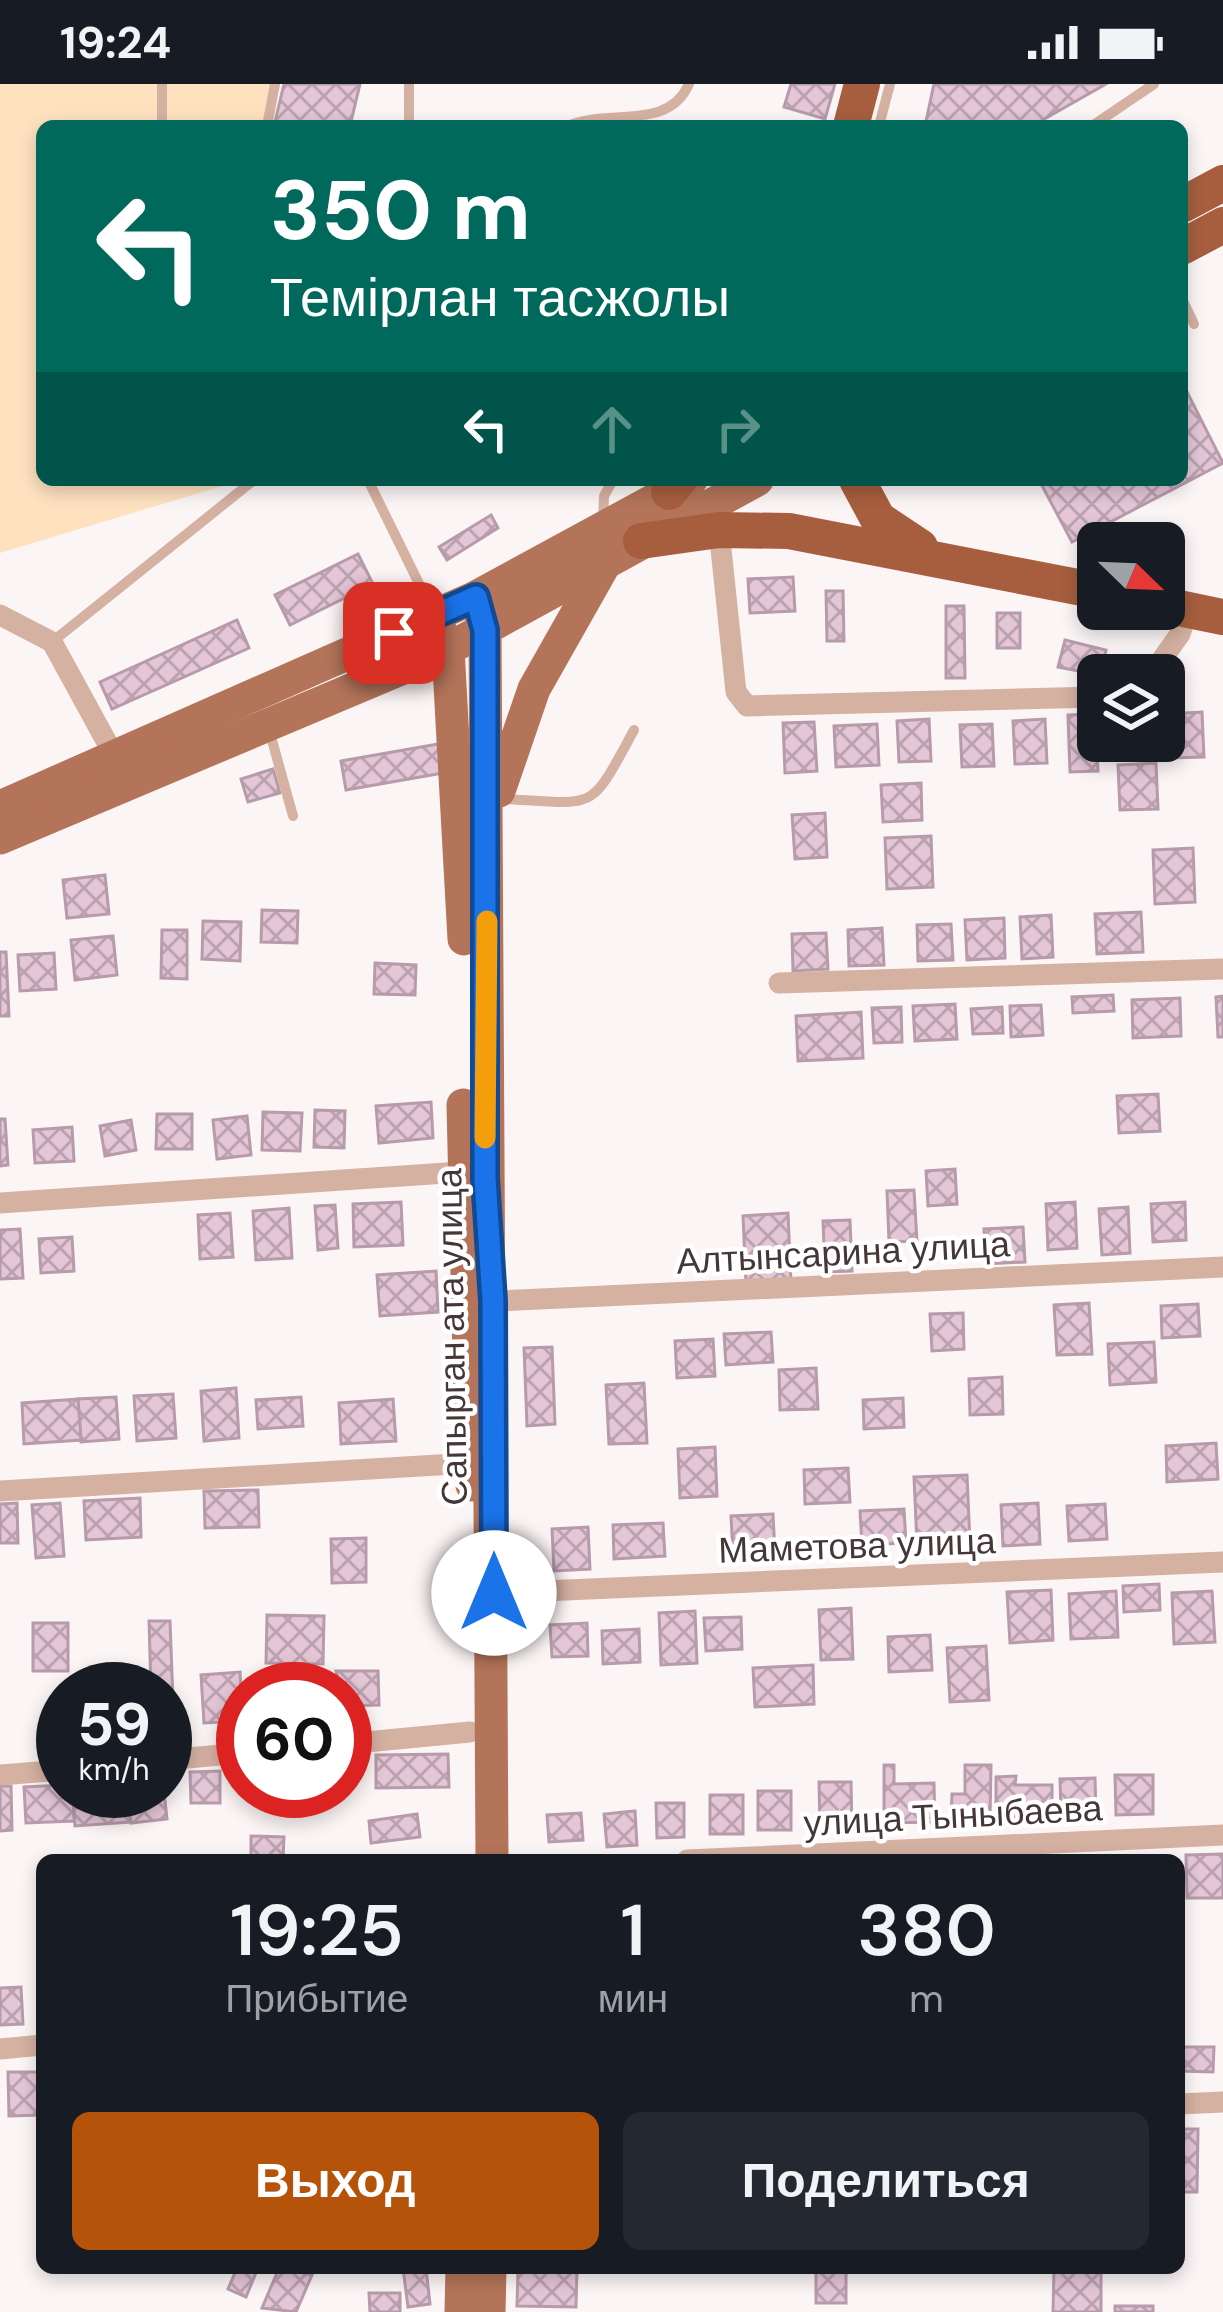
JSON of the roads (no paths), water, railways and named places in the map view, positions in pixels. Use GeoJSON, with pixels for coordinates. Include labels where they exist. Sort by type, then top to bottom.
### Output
{"type":"FeatureCollection","features":[{"type":"Feature","properties":{"kind":"highway"},"geometry":{"type":"LineString","coordinates":[[853,120],[862,84]]}},
{"type":"Feature","properties":{"kind":"highway"},"geometry":{"type":"LineString","coordinates":[[1188,202],[1223,183]]}},
{"type":"Feature","properties":{"kind":"highway"},"geometry":{"type":"LineString","coordinates":[[1188,244],[1223,225]]}},
{"type":"Feature","properties":{"kind":"highway"},"geometry":{"type":"LineString","coordinates":[[860,486],[878,519],[908,541],[950,560]]}},
{"type":"Feature","properties":{"kind":"highway"},"geometry":{"type":"LineString","coordinates":[[641,541],[719,530],[789,531],[1077,587]]}},
{"type":"Feature","properties":{"kind":"main road"},"geometry":{"type":"LineString","coordinates":[[0,838],[448,649],[481,614],[606,543],[677,486]]}},
{"type":"Feature","properties":{"kind":"main road"},"geometry":{"type":"LineString","coordinates":[[606,543],[641,541],[746,486]]}},
{"type":"Feature","properties":{"kind":"main road"},"geometry":{"type":"LineString","coordinates":[[487,839],[509,748],[606,543]]}},
{"type":"Feature","properties":{"kind":"main road"},"geometry":{"type":"LineString","coordinates":[[0,807],[434,615],[481,614]]}},
{"type":"Feature","properties":{"kind":"main road","name":"Сапырган ата улица"},"geometry":{"type":"LineString","coordinates":[[471,1854],[471,1463],[485,1178],[487,839],[481,614]]}},
{"type":"Feature","properties":{"kind":"main road","name":"Сапырган ата улица"},"geometry":{"type":"LineString","coordinates":[[434,615],[448,649],[465,899],[461,1172],[479,1301],[494,1593],[492,1854]]}},
{"type":"Feature","properties":{"kind":"main road"},"geometry":{"type":"LineString","coordinates":[[461,2312],[462,2274]]}},
{"type":"Feature","properties":{"kind":"main road"},"geometry":{"type":"LineString","coordinates":[[490,2274],[490,2312]]}},
{"type":"Feature","properties":{"kind":"street"},"geometry":{"type":"LineString","coordinates":[[719,530],[736,692],[747,706],[1077,698]]}},
{"type":"Feature","properties":{"kind":"street"},"geometry":{"type":"LineString","coordinates":[[1166,654],[1192,611]]}},
{"type":"Feature","properties":{"kind":"street"},"geometry":{"type":"LineString","coordinates":[[0,615],[52,642],[116,759]]}},
{"type":"Feature","properties":{"kind":"street"},"geometry":{"type":"LineString","coordinates":[[779,983],[1223,969]]}},
{"type":"Feature","properties":{"kind":"street"},"geometry":{"type":"LineString","coordinates":[[0,1203],[461,1172]]}},
{"type":"Feature","properties":{"kind":"street","name":"Алтынсарина улица"},"geometry":{"type":"LineString","coordinates":[[479,1301],[1223,1267]]}},
{"type":"Feature","properties":{"kind":"street"},"geometry":{"type":"LineString","coordinates":[[0,1491],[471,1463]]}},
{"type":"Feature","properties":{"kind":"street","name":"Маметова улица"},"geometry":{"type":"LineString","coordinates":[[494,1593],[1223,1562]]}},
{"type":"Feature","properties":{"kind":"street"},"geometry":{"type":"LineString","coordinates":[[372,1741],[470,1732]]}},
{"type":"Feature","properties":{"kind":"street"},"geometry":{"type":"LineString","coordinates":[[0,1775],[36,1772]]}},
{"type":"Feature","properties":{"kind":"street","name":"улица Тыныбаева"},"geometry":{"type":"LineString","coordinates":[[816,1854],[1223,1835]]}},
{"type":"Feature","properties":{"kind":"street"},"geometry":{"type":"LineString","coordinates":[[0,2049],[36,2046]]}},
{"type":"Feature","properties":{"kind":"street"},"geometry":{"type":"LineString","coordinates":[[1185,2104],[1223,2102]]}},
{"type":"Feature","properties":{"kind":"lane"},"geometry":{"type":"LineString","coordinates":[[162,84],[162,120]]}},
{"type":"Feature","properties":{"kind":"lane"},"geometry":{"type":"LineString","coordinates":[[267,120],[275,84]]}},
{"type":"Feature","properties":{"kind":"lane"},"geometry":{"type":"LineString","coordinates":[[409,84],[409,120]]}},
{"type":"Feature","properties":{"kind":"lane"},"geometry":{"type":"LineString","coordinates":[[581,120],[654,115],[679,103],[689,84]]}},
{"type":"Feature","properties":{"kind":"lane"},"geometry":{"type":"LineString","coordinates":[[881,120],[890,84]]}},
{"type":"Feature","properties":{"kind":"lane"},"geometry":{"type":"LineString","coordinates":[[1101,120],[1154,84]]}},
{"type":"Feature","properties":{"kind":"lane"},"geometry":{"type":"LineString","coordinates":[[1188,312],[1194,324]]}},
{"type":"Feature","properties":{"kind":"lane"},"geometry":{"type":"LineString","coordinates":[[52,642],[247,486]]}},
{"type":"Feature","properties":{"kind":"lane"},"geometry":{"type":"LineString","coordinates":[[371,486],[434,615]]}},
{"type":"Feature","properties":{"kind":"lane"},"geometry":{"type":"LineString","coordinates":[[606,543],[604,496],[610,486]]}},
{"type":"Feature","properties":{"kind":"lane"},"geometry":{"type":"LineString","coordinates":[[267,725],[292,816]]}},
{"type":"Feature","properties":{"kind":"lane"},"geometry":{"type":"LineString","coordinates":[[497,799],[582,802],[599,795],[634,730]]}}]}
